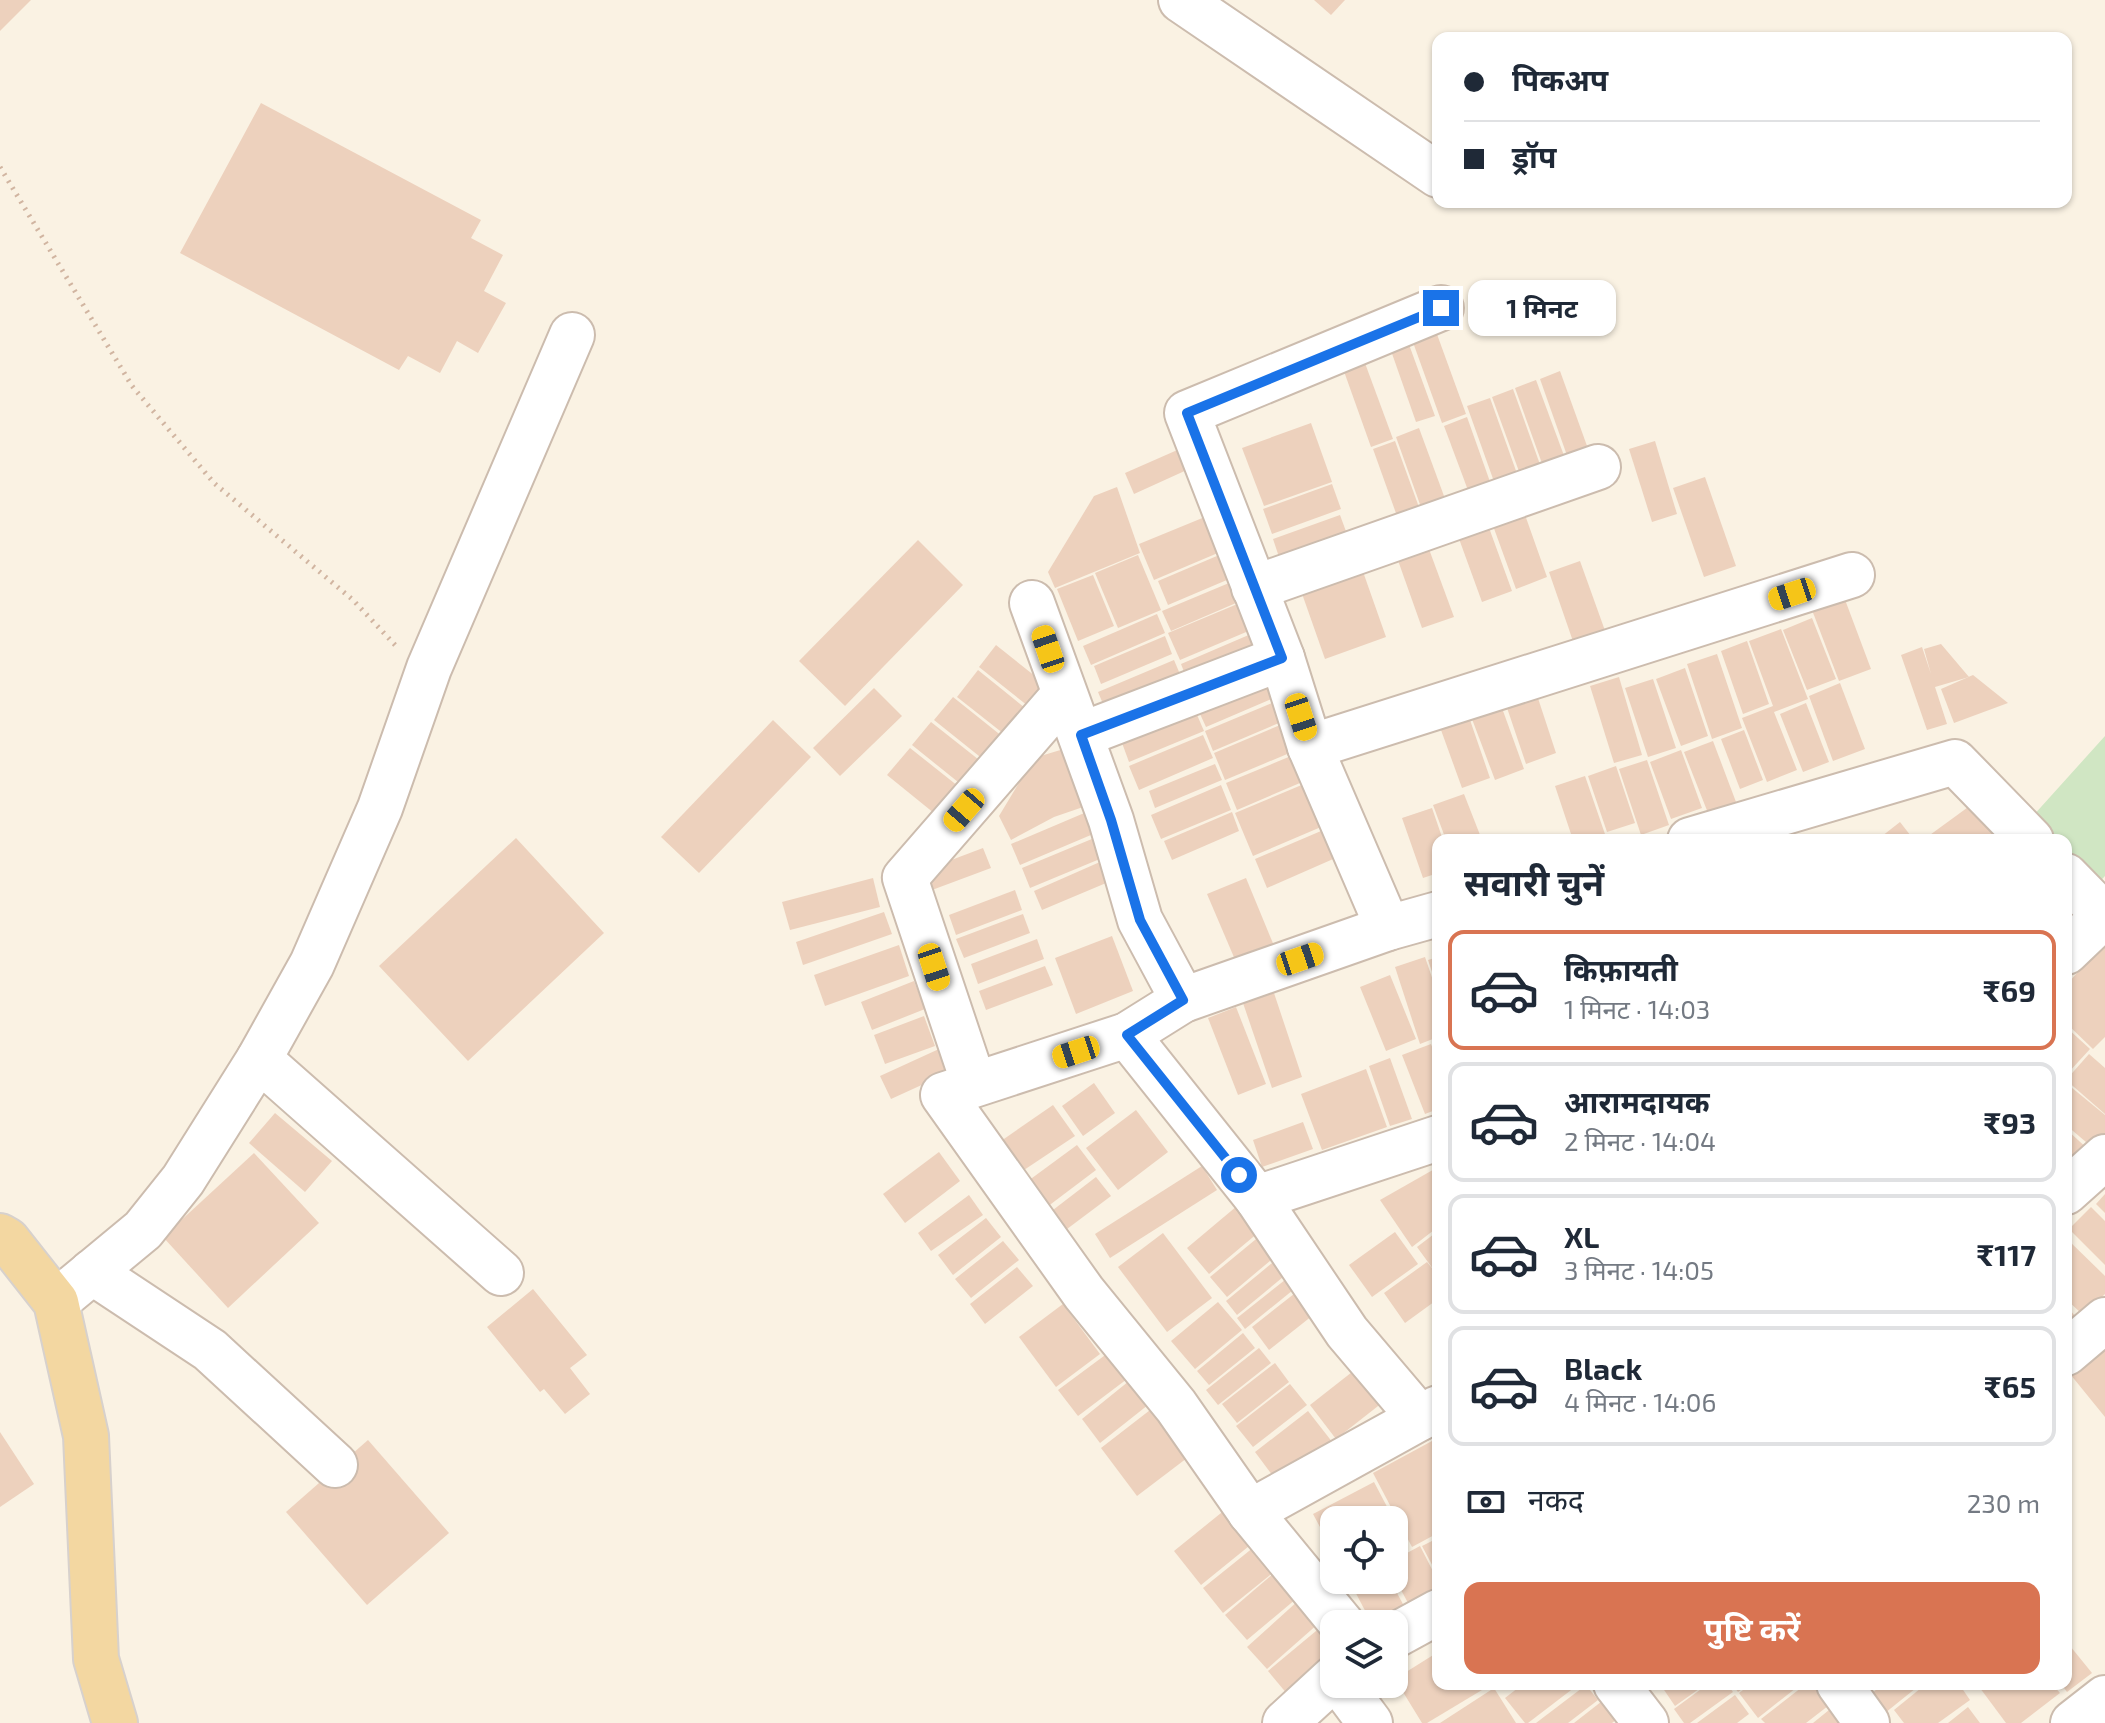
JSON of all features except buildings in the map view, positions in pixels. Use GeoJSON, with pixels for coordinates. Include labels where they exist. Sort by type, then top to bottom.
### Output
{"type":"FeatureCollection","features":[{"type":"Feature","properties":{"kind":"main road"},"geometry":{"type":"LineString","coordinates":[[0,1236],[7,1240],[56,1302],[86,1436],[96,1659],[115,1723]]}},
{"type":"Feature","properties":{"kind":"street"},"geometry":{"type":"LineString","coordinates":[[1181,0],[1432,171]]}},
{"type":"Feature","properties":{"kind":"street"},"geometry":{"type":"LineString","coordinates":[[1388,928],[1310,747],[1282,658],[1187,413],[1441,308]]}},
{"type":"Feature","properties":{"kind":"street"},"geometry":{"type":"LineString","coordinates":[[56,1302],[143,1230],[183,1180],[259,1059],[312,964],[389,783],[429,668],[572,335]]}},
{"type":"Feature","properties":{"kind":"street"},"geometry":{"type":"LineString","coordinates":[[1254,588],[1598,467]]}},
{"type":"Feature","properties":{"kind":"street"},"geometry":{"type":"LineString","coordinates":[[1310,747],[1852,575]]}},
{"type":"Feature","properties":{"kind":"street"},"geometry":{"type":"LineString","coordinates":[[1032,603],[1111,820],[1140,920],[1183,1000]]}},
{"type":"Feature","properties":{"kind":"street"},"geometry":{"type":"LineString","coordinates":[[1081,735],[1282,658]]}},
{"type":"Feature","properties":{"kind":"street"},"geometry":{"type":"LineString","coordinates":[[974,1084],[905,878],[1064,695]]}},
{"type":"Feature","properties":{"kind":"street"},"geometry":{"type":"LineString","coordinates":[[1739,834],[1788,828],[1955,762],[2025,834]]}},
{"type":"Feature","properties":{"kind":"street"},"geometry":{"type":"LineString","coordinates":[[2072,882],[2105,915],[2072,946]]}},
{"type":"Feature","properties":{"kind":"street"},"geometry":{"type":"LineString","coordinates":[[1330,1610],[1250,1512],[1176,1406],[1084,1293],[943,1095],[1127,1035],[1183,1000],[1388,928],[1432,916]]}},
{"type":"Feature","properties":{"kind":"street"},"geometry":{"type":"LineString","coordinates":[[1127,1035],[1257,1198],[1347,1332],[1429,1413],[1250,1512]]}},
{"type":"Feature","properties":{"kind":"street"},"geometry":{"type":"LineString","coordinates":[[259,1059],[501,1273]]}},
{"type":"Feature","properties":{"kind":"street"},"geometry":{"type":"LineString","coordinates":[[1257,1198],[1432,1140]]}},
{"type":"Feature","properties":{"kind":"street"},"geometry":{"type":"LineString","coordinates":[[2072,1187],[2105,1157]]}},
{"type":"Feature","properties":{"kind":"street"},"geometry":{"type":"LineString","coordinates":[[92,1272],[210,1350],[335,1465]]}},
{"type":"Feature","properties":{"kind":"street"},"geometry":{"type":"LineString","coordinates":[[2072,1348],[2105,1320]]}},
{"type":"Feature","properties":{"kind":"street"},"geometry":{"type":"LineString","coordinates":[[1408,1628],[1432,1615]]}},
{"type":"Feature","properties":{"kind":"street"},"geometry":{"type":"LineString","coordinates":[[1621,1690],[1646,1723]]}},
{"type":"Feature","properties":{"kind":"street"},"geometry":{"type":"LineString","coordinates":[[1843,1690],[1867,1723]]}},
{"type":"Feature","properties":{"kind":"street"},"geometry":{"type":"LineString","coordinates":[[1285,1723],[1320,1691]]}},
{"type":"Feature","properties":{"kind":"street"},"geometry":{"type":"LineString","coordinates":[[1351,1698],[1370,1723]]}},
{"type":"Feature","properties":{"kind":"path"},"geometry":{"type":"LineString","coordinates":[[0,167],[132,386],[214,483],[353,600],[390,643],[429,668]]}},
{"type":"Feature","properties":{"kind":"green space"},"geometry":{"type":"Polygon","coordinates":[[[2105,736],[2105,876],[2088,894],[2072,878],[2072,834],[2029,834],[2023,827],[2105,736]]]}},
{"type":"Feature","properties":{"kind":"route"},"geometry":{"type":"LineString","coordinates":[[1239,1175],[1127,1035],[1183,1000],[1140,920],[1111,820],[1081,735],[1282,658],[1187,413],[1441,308]]}}]}
